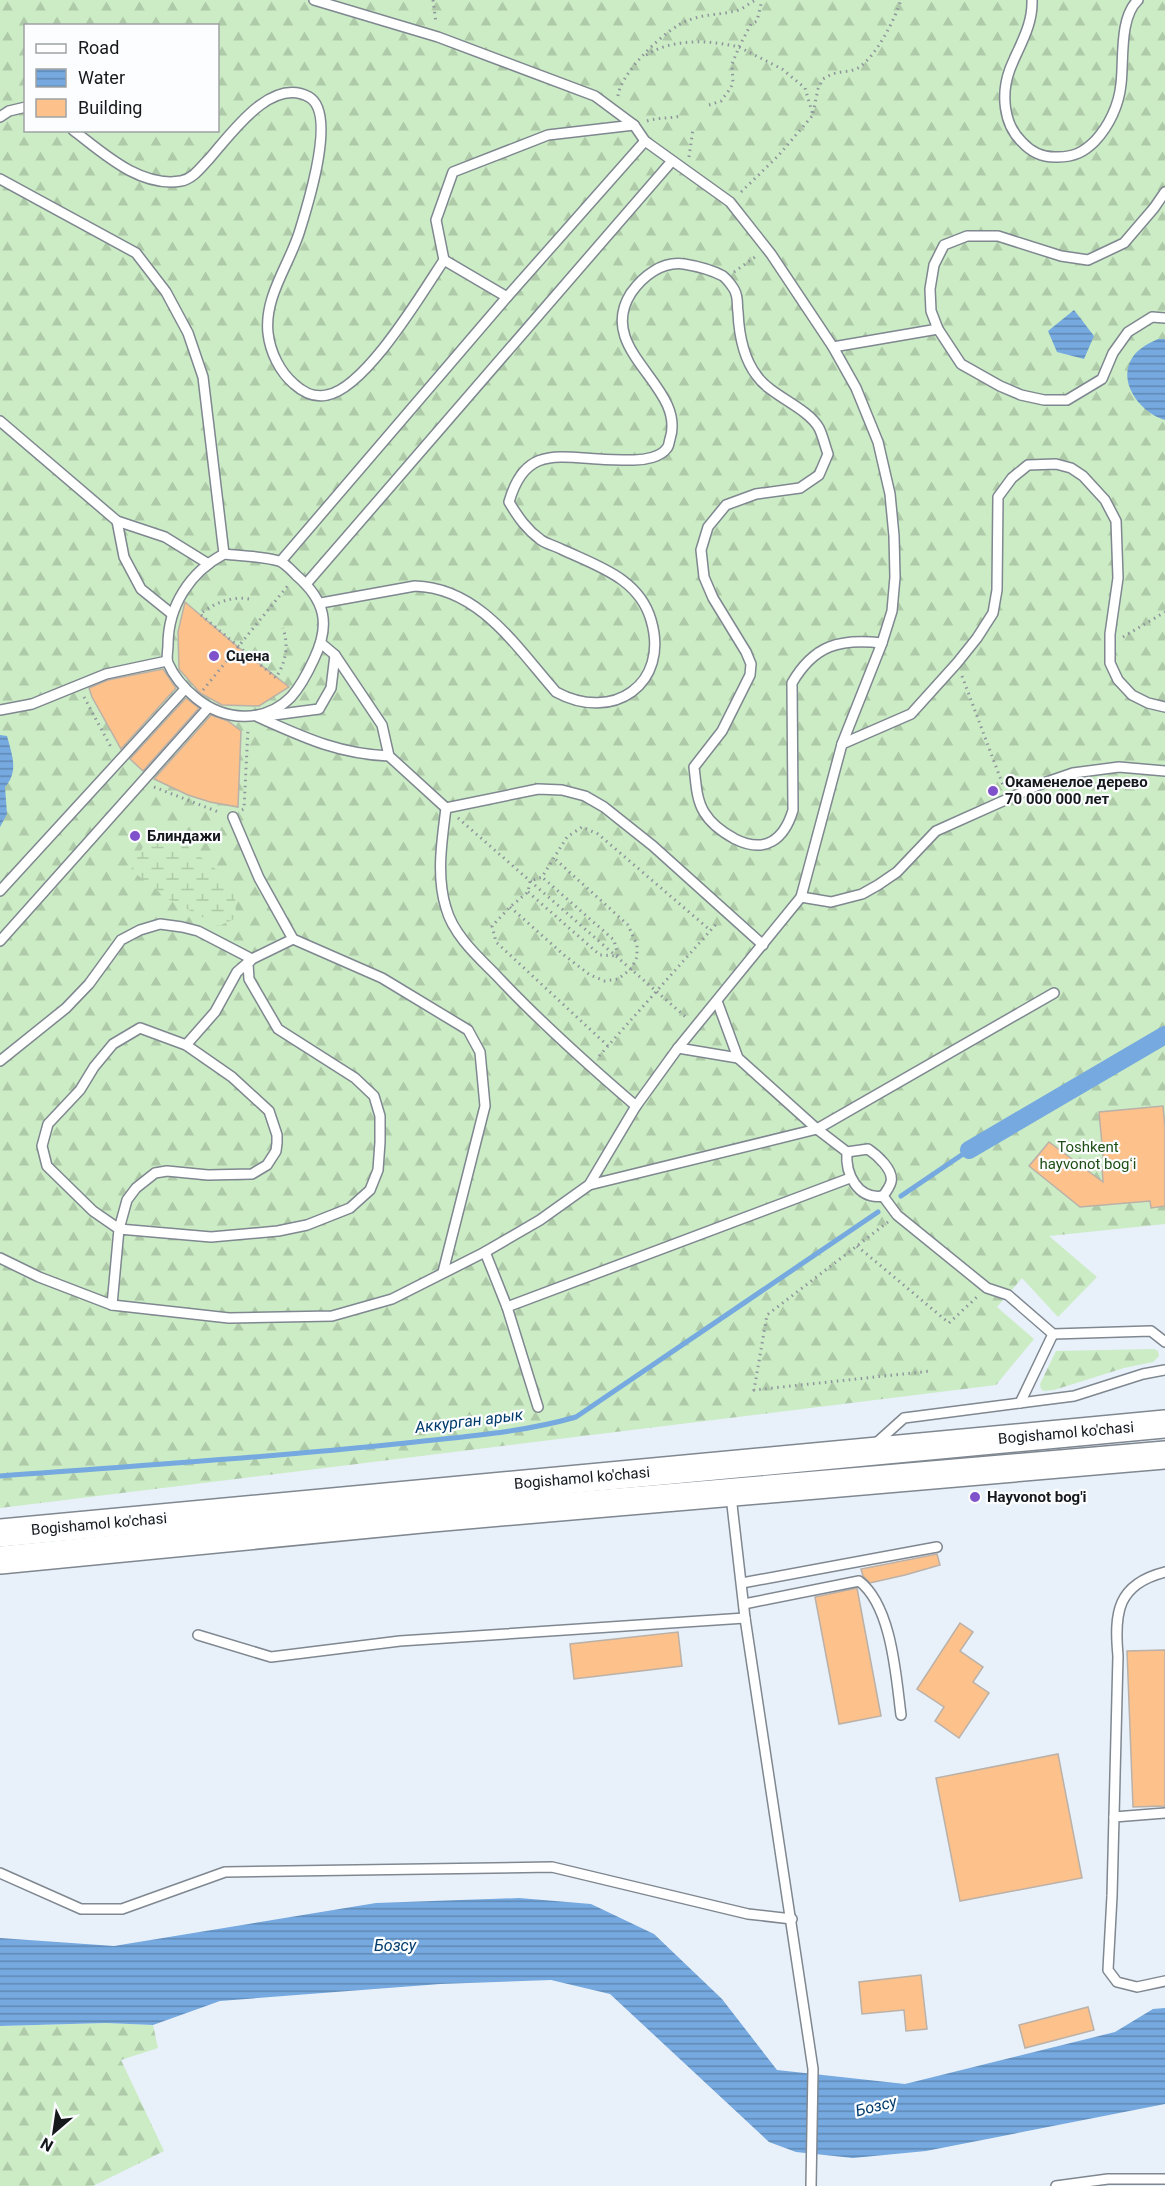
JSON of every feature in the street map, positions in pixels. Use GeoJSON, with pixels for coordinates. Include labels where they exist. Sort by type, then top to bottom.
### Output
{"type":"FeatureCollection","features":[{"type":"Feature","properties":{"kind":"main road","name":"Bogishamol ko'chasi"},"geometry":{"type":"LineString","coordinates":[[0,1560],[867,1452],[1165,1424]]}},
{"type":"Feature","properties":{"kind":"main road","name":"Bogishamol ko'chasi"},"geometry":{"type":"LineString","coordinates":[[0,1533],[431,1505],[731,1492],[1165,1455]]}},
{"type":"Feature","properties":{"kind":"main road"},"geometry":{"type":"LineString","coordinates":[[28,1530],[21,1546],[31,1557]]}},
{"type":"Feature","properties":{"kind":"lane"},"geometry":{"type":"LineString","coordinates":[[314,0],[438,37],[595,96],[634,125],[645,141],[672,161],[687,168],[730,202],[766,248],[833,347],[856,388],[878,442],[890,494],[896,577],[892,611],[882,643],[842,744],[801,897],[678,1048],[636,1106],[589,1185]]}},
{"type":"Feature","properties":{"kind":"lane"},"geometry":{"type":"LineString","coordinates":[[1032,0],[1033,8],[1027,35],[1010,69],[1006,84],[1006,112],[1017,138],[1040,156],[1054,158],[1070,157],[1085,151],[1101,135],[1114,114],[1121,86],[1124,32],[1132,5],[1138,0]]}},
{"type":"Feature","properties":{"kind":"lane"},"geometry":{"type":"LineString","coordinates":[[76,132],[112,160],[137,174],[156,180],[181,181],[190,178],[200,169],[246,118],[272,96],[288,92],[302,93],[312,99],[319,107],[322,140],[300,232],[270,303],[267,317],[270,346],[283,371],[303,392],[314,396],[328,395],[340,390],[376,358],[444,260],[436,220],[453,172],[548,135],[634,125]]}},
{"type":"Feature","properties":{"kind":"lane"},"geometry":{"type":"LineString","coordinates":[[0,117],[9,111],[24,107]]}},
{"type":"Feature","properties":{"kind":"lane"},"geometry":{"type":"LineString","coordinates":[[281,561],[507,297],[645,141]]}},
{"type":"Feature","properties":{"kind":"lane"},"geometry":{"type":"LineString","coordinates":[[306,584],[672,161]]}},
{"type":"Feature","properties":{"kind":"lane"},"geometry":{"type":"LineString","coordinates":[[0,179],[136,253],[166,292],[188,333],[203,377],[225,554]]}},
{"type":"Feature","properties":{"kind":"lane"},"geometry":{"type":"LineString","coordinates":[[1165,192],[1124,243],[1088,260],[1060,256],[998,236],[967,236],[944,245],[934,265],[930,289],[931,311],[938,329],[962,364],[1000,386],[1021,395],[1044,400],[1067,400],[1102,379],[1113,353],[1128,332],[1152,317],[1165,318]]}},
{"type":"Feature","properties":{"kind":"lane"},"geometry":{"type":"LineString","coordinates":[[444,260],[507,297]]}},
{"type":"Feature","properties":{"kind":"lane"},"geometry":{"type":"LineString","coordinates":[[321,603],[415,586],[431,586],[469,602],[491,618],[556,692],[568,699],[603,704],[619,699],[634,689],[656,654],[651,619],[642,598],[612,572],[542,541],[523,525],[508,502],[514,484],[541,458],[559,455],[600,460],[644,460],[667,448],[674,428],[671,410],[626,341],[621,317],[625,303],[640,280],[668,265],[681,264],[725,277],[736,293],[741,338],[746,357],[758,378],[798,408],[819,428],[828,454],[819,475],[800,488],[756,494],[726,505],[708,527],[701,550],[704,577],[712,598],[746,652],[751,664],[750,675],[722,730],[694,767],[698,796],[712,824],[727,835],[752,845],[772,843],[781,836],[794,810],[792,683],[809,660],[829,646],[856,640],[882,643]]}},
{"type":"Feature","properties":{"kind":"lane"},"geometry":{"type":"LineString","coordinates":[[833,347],[938,329]]}},
{"type":"Feature","properties":{"kind":"lane"},"geometry":{"type":"LineString","coordinates":[[0,421],[117,521],[165,537],[207,563]]}},
{"type":"Feature","properties":{"kind":"lane"},"geometry":{"type":"LineString","coordinates":[[842,744],[911,714],[957,663],[993,613],[997,590],[998,497],[1012,478],[1028,465],[1056,464],[1071,468],[1105,500],[1116,522],[1118,578],[1109,645],[1110,663],[1118,680],[1132,695],[1148,703],[1165,707]]}},
{"type":"Feature","properties":{"kind":"lane"},"geometry":{"type":"LineString","coordinates":[[117,521],[124,557],[141,589],[172,614]]}},
{"type":"Feature","properties":{"kind":"lane"},"geometry":{"type":"LineString","coordinates":[[253,717],[279,706],[290,698],[304,679],[322,644],[324,623],[321,603],[306,584],[281,561],[225,554],[207,563],[181,594],[172,614],[168,631],[167,661],[185,689],[208,708],[228,714],[253,717],[319,709],[331,688],[335,655]]}},
{"type":"Feature","properties":{"kind":"lane"},"geometry":{"type":"LineString","coordinates":[[322,644],[335,655],[382,725],[389,756],[446,808]]}},
{"type":"Feature","properties":{"kind":"lane"},"geometry":{"type":"LineString","coordinates":[[0,710],[32,704],[106,675],[167,661]]}},
{"type":"Feature","properties":{"kind":"lane"},"geometry":{"type":"LineString","coordinates":[[0,891],[185,689]]}},
{"type":"Feature","properties":{"kind":"lane"},"geometry":{"type":"LineString","coordinates":[[0,941],[208,708]]}},
{"type":"Feature","properties":{"kind":"lane"},"geometry":{"type":"LineString","coordinates":[[253,717],[324,746],[363,755],[389,756]]}},
{"type":"Feature","properties":{"kind":"lane"},"geometry":{"type":"LineString","coordinates":[[801,897],[831,902],[862,894],[897,872],[936,831],[1073,773],[1119,767],[1165,771]]}},
{"type":"Feature","properties":{"kind":"lane"},"geometry":{"type":"LineString","coordinates":[[446,808],[538,789],[562,790],[585,796],[604,807],[653,846],[763,945]]}},
{"type":"Feature","properties":{"kind":"lane"},"geometry":{"type":"LineString","coordinates":[[446,808],[441,882],[449,918],[481,960],[518,999],[590,1067],[636,1106]]}},
{"type":"Feature","properties":{"kind":"lane"},"geometry":{"type":"LineString","coordinates":[[233,817],[259,878],[293,939],[382,978],[468,1030],[480,1052],[485,1106],[443,1272]]}},
{"type":"Feature","properties":{"kind":"lane"},"geometry":{"type":"LineString","coordinates":[[0,1061],[66,1008],[89,984],[121,940],[140,930],[160,924],[198,931],[252,959]]}},
{"type":"Feature","properties":{"kind":"lane"},"geometry":{"type":"LineString","coordinates":[[186,1045],[215,1012],[237,972],[252,959],[293,939]]}},
{"type":"Feature","properties":{"kind":"lane"},"geometry":{"type":"LineString","coordinates":[[112,1305],[119,1229],[127,1200],[135,1188],[156,1173],[167,1171],[208,1175],[252,1174],[267,1164],[276,1150],[277,1135],[268,1111],[216,1064],[186,1045],[140,1028],[113,1044],[93,1067],[80,1090],[48,1124],[42,1146],[47,1166],[93,1211],[119,1229],[211,1238],[278,1232],[307,1225],[342,1212],[357,1203],[370,1190],[373,1183],[378,1170],[380,1142],[380,1116],[374,1096],[355,1078],[278,1029],[249,980],[248,964],[252,959]]}},
{"type":"Feature","properties":{"kind":"lane"},"geometry":{"type":"LineString","coordinates":[[0,1258],[39,1277],[112,1305],[229,1318],[332,1316],[392,1299],[485,1252],[540,1220],[589,1185],[817,1129],[1054,993]]}},
{"type":"Feature","properties":{"kind":"lane"},"geometry":{"type":"LineString","coordinates":[[717,1001],[738,1058],[817,1129],[847,1152],[868,1149],[877,1155],[891,1174],[891,1183],[883,1196]]}},
{"type":"Feature","properties":{"kind":"lane"},"geometry":{"type":"LineString","coordinates":[[678,1048],[738,1058]]}},
{"type":"Feature","properties":{"kind":"lane"},"geometry":{"type":"LineString","coordinates":[[847,1152],[846,1165],[850,1178],[865,1193],[874,1197],[883,1196]]}},
{"type":"Feature","properties":{"kind":"lane"},"geometry":{"type":"LineString","coordinates":[[507,1306],[850,1178]]}},
{"type":"Feature","properties":{"kind":"lane"},"geometry":{"type":"LineString","coordinates":[[883,1196],[897,1215],[987,1288],[1008,1295],[1053,1334],[1152,1331],[1165,1341]]}},
{"type":"Feature","properties":{"kind":"lane"},"geometry":{"type":"LineString","coordinates":[[485,1252],[507,1306],[538,1407]]}},
{"type":"Feature","properties":{"kind":"lane"},"geometry":{"type":"LineString","coordinates":[[1020,1403],[1053,1334]]}},
{"type":"Feature","properties":{"kind":"lane"},"geometry":{"type":"LineString","coordinates":[[867,1452],[904,1418],[1074,1396],[1143,1374],[1165,1370]]}},
{"type":"Feature","properties":{"kind":"lane"},"geometry":{"type":"LineString","coordinates":[[731,1492],[745,1618],[813,2069],[811,2186]]}},
{"type":"Feature","properties":{"kind":"lane"},"geometry":{"type":"LineString","coordinates":[[742,1583],[937,1547]]}},
{"type":"Feature","properties":{"kind":"lane"},"geometry":{"type":"LineString","coordinates":[[1165,1572],[1133,1586],[1119,1606],[1115,1628],[1118,1656],[1108,1970],[1117,1982],[1137,1987],[1165,1981]]}},
{"type":"Feature","properties":{"kind":"lane"},"geometry":{"type":"LineString","coordinates":[[744,1604],[859,1581],[867,1588],[876,1602],[892,1647],[901,1715]]}},
{"type":"Feature","properties":{"kind":"lane"},"geometry":{"type":"LineString","coordinates":[[198,1635],[271,1657],[400,1641],[745,1618]]}},
{"type":"Feature","properties":{"kind":"lane"},"geometry":{"type":"LineString","coordinates":[[1114,1816],[1165,1813]]}},
{"type":"Feature","properties":{"kind":"lane"},"geometry":{"type":"LineString","coordinates":[[0,1873],[81,1910],[122,1909],[225,1872],[552,1867],[748,1914],[792,1919]]}},
{"type":"Feature","properties":{"kind":"lane"},"geometry":{"type":"LineString","coordinates":[[1056,2186],[1108,2179],[1165,2179]]}},
{"type":"Feature","properties":{"kind":"path"},"geometry":{"type":"LineString","coordinates":[[433,0],[438,37]]}},
{"type":"Feature","properties":{"kind":"path"},"geometry":{"type":"LineString","coordinates":[[621,116],[618,94],[621,83],[641,58],[665,34],[676,25],[690,19],[736,11],[756,0]]}},
{"type":"Feature","properties":{"kind":"path"},"geometry":{"type":"LineString","coordinates":[[709,105],[721,101],[730,89],[733,83],[732,64],[751,24],[757,21],[762,0]]}},
{"type":"Feature","properties":{"kind":"path"},"geometry":{"type":"LineString","coordinates":[[730,202],[778,156],[813,115],[818,89],[823,79],[835,73],[848,72],[859,67],[884,37],[901,0]]}},
{"type":"Feature","properties":{"kind":"path"},"geometry":{"type":"LineString","coordinates":[[641,58],[658,48],[694,42],[721,43],[739,47],[782,69],[805,88],[813,115]]}},
{"type":"Feature","properties":{"kind":"path"},"geometry":{"type":"LineString","coordinates":[[634,125],[660,117],[680,116]]}},
{"type":"Feature","properties":{"kind":"path"},"geometry":{"type":"LineString","coordinates":[[687,168],[693,129]]}},
{"type":"Feature","properties":{"kind":"path"},"geometry":{"type":"LineString","coordinates":[[725,277],[746,265],[766,248]]}},
{"type":"Feature","properties":{"kind":"path"},"geometry":{"type":"LineString","coordinates":[[197,699],[297,575]]}},
{"type":"Feature","properties":{"kind":"path"},"geometry":{"type":"LineString","coordinates":[[249,599],[239,597],[227,599],[211,605],[200,614],[276,678],[283,666],[287,649],[283,628]]}},
{"type":"Feature","properties":{"kind":"path"},"geometry":{"type":"LineString","coordinates":[[1109,645],[1165,612]]}},
{"type":"Feature","properties":{"kind":"path"},"geometry":{"type":"LineString","coordinates":[[957,663],[1008,799]]}},
{"type":"Feature","properties":{"kind":"path"},"geometry":{"type":"LineString","coordinates":[[233,817],[244,809],[253,717]]}},
{"type":"Feature","properties":{"kind":"path"},"geometry":{"type":"LineString","coordinates":[[446,808],[696,1026]]}},
{"type":"Feature","properties":{"kind":"path"},"geometry":{"type":"LineString","coordinates":[[530,880],[542,877],[567,837],[582,827],[598,834],[710,930]]}},
{"type":"Feature","properties":{"kind":"path"},"geometry":{"type":"LineString","coordinates":[[510,907],[590,975],[605,981],[618,979],[631,969],[637,957],[638,945],[628,925],[555,859]]}},
{"type":"Feature","properties":{"kind":"path"},"geometry":{"type":"LineString","coordinates":[[542,877],[614,940],[618,956]]}},
{"type":"Feature","properties":{"kind":"path"},"geometry":{"type":"LineString","coordinates":[[530,880],[528,892],[492,926],[496,942],[608,1046]]}},
{"type":"Feature","properties":{"kind":"path"},"geometry":{"type":"LineString","coordinates":[[528,892],[600,955],[618,956]]}},
{"type":"Feature","properties":{"kind":"path"},"geometry":{"type":"LineString","coordinates":[[590,1067],[726,913]]}},
{"type":"Feature","properties":{"kind":"path"},"geometry":{"type":"LineString","coordinates":[[897,1215],[766,1315],[754,1390],[931,1371]]}},
{"type":"Feature","properties":{"kind":"path"},"geometry":{"type":"LineString","coordinates":[[857,1246],[949,1323],[987,1288]]}},
{"type":"Feature","properties":{"kind":"green space","name":"Toshkent hayvonot bogʻi"},"geometry":{"type":"Polygon","coordinates":[[[0,0],[1165,0],[1165,1224],[1049,1236],[1097,1277],[1058,1317],[1022,1278],[997,1307],[1034,1339],[996,1385],[0,1508],[0,0]]]}},
{"type":"Feature","properties":{"kind":"green space"},"geometry":{"type":"Polygon","coordinates":[[[152,829],[167,830],[223,875],[235,894],[236,918],[219,926],[168,899],[131,870],[152,829]]]}},
{"type":"Feature","properties":{"kind":"green space"},"geometry":{"type":"Polygon","coordinates":[[[1154,1349],[1158,1351],[1159,1356],[1153,1362],[1124,1368],[1054,1390],[1041,1389],[1040,1384],[1056,1351],[1154,1349]]]}},
{"type":"Feature","properties":{"kind":"green space"},"geometry":{"type":"Polygon","coordinates":[[[106,2023],[153,2025],[158,2048],[121,2060],[164,2151],[93,2186],[0,2186],[0,2026],[106,2023]]]}},
{"type":"Feature","properties":{"kind":"water"},"geometry":{"type":"Polygon","coordinates":[[[1074,310],[1094,336],[1084,359],[1057,352],[1048,331],[1074,310]]]}},
{"type":"Feature","properties":{"kind":"water"},"geometry":{"type":"Polygon","coordinates":[[[1158,339],[1165,339],[1165,420],[1149,412],[1135,398],[1130,389],[1127,371],[1135,354],[1158,339]]]}},
{"type":"Feature","properties":{"kind":"water"},"geometry":{"type":"Polygon","coordinates":[[[0,735],[7,736],[13,769],[5,787],[7,814],[0,827],[0,735]]]}},
{"type":"Feature","properties":{"kind":"water","name":"Бозсу"},"geometry":{"type":"Polygon","coordinates":[[[519,1898],[591,1904],[654,1934],[722,1999],[777,2070],[905,2084],[1115,2032],[1153,2009],[1165,2008],[1165,2104],[926,2151],[853,2158],[796,2152],[769,2142],[610,1994],[551,1980],[440,1984],[220,2001],[153,2025],[106,2023],[0,2026],[0,1938],[114,1946],[376,1903],[519,1898]]]}},
{"type":"Feature","properties":{"kind":"building","name":"Сцена"},"geometry":{"type":"Polygon","coordinates":[[[185,602],[289,687],[259,706],[222,705],[200,693],[179,669],[178,632],[185,602]]]}},
{"type":"Feature","properties":{"kind":"building"},"geometry":{"type":"Polygon","coordinates":[[[163,669],[176,688],[121,749],[89,688],[108,680],[163,669]]]}},
{"type":"Feature","properties":{"kind":"building"},"geometry":{"type":"Polygon","coordinates":[[[186,698],[199,708],[143,771],[130,759],[186,698]]]}},
{"type":"Feature","properties":{"kind":"building"},"geometry":{"type":"Polygon","coordinates":[[[211,715],[228,721],[241,731],[238,807],[188,795],[154,779],[211,715]]]}},
{"type":"Feature","properties":{"kind":"building"},"geometry":{"type":"Polygon","coordinates":[[[1163,1106],[1165,1206],[1151,1208],[1150,1201],[1080,1207],[1029,1166],[1049,1142],[1103,1182],[1102,1167],[1104,1166],[1099,1112],[1163,1106]]]}},
{"type":"Feature","properties":{"kind":"building"},"geometry":{"type":"Polygon","coordinates":[[[937,1554],[940,1565],[870,1583],[863,1576],[861,1569],[937,1554]]]}},
{"type":"Feature","properties":{"kind":"building"},"geometry":{"type":"Polygon","coordinates":[[[857,1588],[881,1716],[839,1724],[815,1597],[857,1588]]]}},
{"type":"Feature","properties":{"kind":"building"},"geometry":{"type":"Polygon","coordinates":[[[960,1623],[973,1632],[960,1651],[983,1667],[973,1682],[989,1693],[959,1738],[935,1721],[944,1707],[917,1689],[960,1623]]]}},
{"type":"Feature","properties":{"kind":"building"},"geometry":{"type":"Polygon","coordinates":[[[678,1632],[682,1666],[574,1679],[570,1644],[678,1632]]]}},
{"type":"Feature","properties":{"kind":"building"},"geometry":{"type":"Polygon","coordinates":[[[1165,1650],[1165,1806],[1133,1807],[1127,1651],[1165,1650]]]}},
{"type":"Feature","properties":{"kind":"building"},"geometry":{"type":"Polygon","coordinates":[[[1058,1754],[1082,1878],[960,1901],[936,1778],[1058,1754]]]}},
{"type":"Feature","properties":{"kind":"building"},"geometry":{"type":"Polygon","coordinates":[[[921,1975],[927,2029],[906,2031],[904,2010],[862,2014],[859,1982],[921,1975]]]}},
{"type":"Feature","properties":{"kind":"building"},"geometry":{"type":"Polygon","coordinates":[[[1088,2007],[1094,2030],[1025,2048],[1019,2025],[1088,2007]]]}},
{"type":"Feature","properties":{"kind":"waterway"},"geometry":{"type":"LineString","coordinates":[[969,1150],[1165,1035]]}},
{"type":"Feature","properties":{"kind":"waterway","name":"Аккурган арык"},"geometry":{"type":"LineString","coordinates":[[901,1196],[969,1150]]}},
{"type":"Feature","properties":{"kind":"waterway","name":"Аккурган арык"},"geometry":{"type":"LineString","coordinates":[[0,1476],[248,1458],[396,1444],[509,1431],[576,1417],[878,1212]]}},
{"type":"Feature","properties":{"kind":"place","name":"Сцена"},"geometry":{"type":"Point","coordinates":[214,656]}},
{"type":"Feature","properties":{"kind":"place","name":"Окаменелое дерево 70 000 000 лет"},"geometry":{"type":"Point","coordinates":[993,791]}},
{"type":"Feature","properties":{"kind":"place","name":"Блиндажи"},"geometry":{"type":"Point","coordinates":[135,836]}},
{"type":"Feature","properties":{"kind":"place","name":"Hayvonot bog'i"},"geometry":{"type":"Point","coordinates":[975,1497]}}]}
